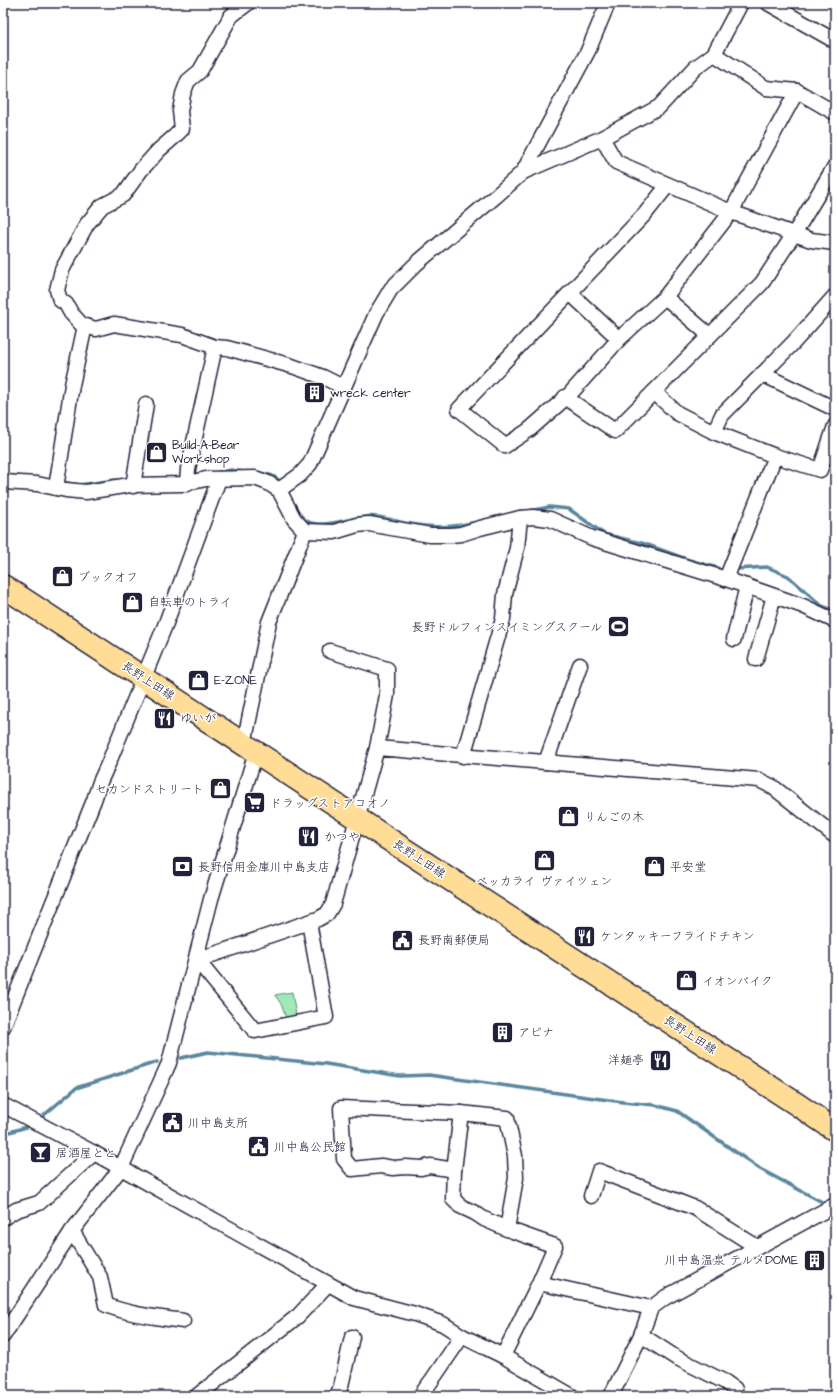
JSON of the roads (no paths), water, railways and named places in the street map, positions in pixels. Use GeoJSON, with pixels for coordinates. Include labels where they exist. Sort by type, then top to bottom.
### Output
{"type":"FeatureCollection","features":[{"type":"Feature","properties":{"kind":"main road","name":"長野上田線"},"geometry":{"type":"LineString","coordinates":[[3,586],[357,819],[835,1130]]}},
{"type":"Feature","properties":{"kind":"street"},"geometry":{"type":"LineString","coordinates":[[248,3],[231,16],[200,71],[188,81],[183,94],[180,111],[182,129],[146,165],[122,196],[102,206],[87,224],[62,270],[56,290],[60,300],[66,304],[71,313],[82,325],[96,329],[114,324],[182,335],[215,347],[227,348],[292,366],[323,377],[343,387]]}},
{"type":"Feature","properties":{"kind":"street"},"geometry":{"type":"LineString","coordinates":[[523,172],[588,51],[608,3]]}},
{"type":"Feature","properties":{"kind":"street"},"geometry":{"type":"LineString","coordinates":[[283,487],[300,475],[310,464],[376,314],[391,289],[416,264],[523,172],[602,138],[659,107],[695,68],[714,54],[741,3]]}},
{"type":"Feature","properties":{"kind":"street"},"geometry":{"type":"LineString","coordinates":[[768,3],[835,41]]}},
{"type":"Feature","properties":{"kind":"street"},"geometry":{"type":"LineString","coordinates":[[714,54],[766,88],[797,91],[835,113]]}},
{"type":"Feature","properties":{"kind":"street"},"geometry":{"type":"LineString","coordinates":[[668,185],[645,214],[459,409],[505,446],[529,430],[570,394],[619,339],[665,297],[731,212],[797,91]]}},
{"type":"Feature","properties":{"kind":"street"},"geometry":{"type":"LineString","coordinates":[[602,138],[616,162],[731,212],[811,240],[835,243]]}},
{"type":"Feature","properties":{"kind":"street"},"geometry":{"type":"LineString","coordinates":[[565,397],[615,431],[762,283],[794,234],[835,166]]}},
{"type":"Feature","properties":{"kind":"street"},"geometry":{"type":"LineString","coordinates":[[570,294],[619,339]]}},
{"type":"Feature","properties":{"kind":"street"},"geometry":{"type":"LineString","coordinates":[[665,297],[709,335]]}},
{"type":"Feature","properties":{"kind":"street"},"geometry":{"type":"LineString","coordinates":[[714,432],[722,415],[834,299]]}},
{"type":"Feature","properties":{"kind":"street"},"geometry":{"type":"LineString","coordinates":[[57,483],[72,385],[85,326]]}},
{"type":"Feature","properties":{"kind":"street"},"geometry":{"type":"LineString","coordinates":[[187,479],[215,347]]}},
{"type":"Feature","properties":{"kind":"street"},"geometry":{"type":"LineString","coordinates":[[762,374],[835,409]]}},
{"type":"Feature","properties":{"kind":"street"},"geometry":{"type":"LineString","coordinates":[[654,392],[676,413],[714,432],[775,456],[820,470],[832,446],[835,426]]}},
{"type":"Feature","properties":{"kind":"street"},"geometry":{"type":"LineString","coordinates":[[134,481],[146,404]]}},
{"type":"Feature","properties":{"kind":"street"},"geometry":{"type":"LineString","coordinates":[[726,578],[775,456]]}},
{"type":"Feature","properties":{"kind":"street"},"geometry":{"type":"LineString","coordinates":[[3,482],[37,484],[57,483],[86,492],[134,481],[187,479],[206,480],[254,478],[283,487]]}},
{"type":"Feature","properties":{"kind":"street"},"geometry":{"type":"LineString","coordinates":[[3,1027],[100,782],[166,623],[219,479]]}},
{"type":"Feature","properties":{"kind":"street"},"geometry":{"type":"LineString","coordinates":[[283,487],[294,519],[305,530],[334,532],[357,525],[369,524],[430,535],[451,536],[520,518],[533,517],[550,519],[592,538],[726,578],[803,606],[835,621]]}},
{"type":"Feature","properties":{"kind":"street"},"geometry":{"type":"LineString","coordinates":[[463,756],[503,619],[505,594],[517,548],[520,518]]}},
{"type":"Feature","properties":{"kind":"street"},"geometry":{"type":"LineString","coordinates":[[3,1336],[72,1231],[121,1168],[169,1063],[187,990],[197,960],[250,748],[269,622],[305,530]]}},
{"type":"Feature","properties":{"kind":"street"},"geometry":{"type":"LineString","coordinates":[[734,639],[747,586]]}},
{"type":"Feature","properties":{"kind":"street"},"geometry":{"type":"LineString","coordinates":[[756,659],[774,596]]}},
{"type":"Feature","properties":{"kind":"street"},"geometry":{"type":"LineString","coordinates":[[197,960],[318,919],[326,914],[333,904],[377,748],[387,695],[387,669],[330,651]]}},
{"type":"Feature","properties":{"kind":"street"},"geometry":{"type":"LineString","coordinates":[[546,762],[580,665]]}},
{"type":"Feature","properties":{"kind":"street"},"geometry":{"type":"LineString","coordinates":[[377,748],[759,780],[773,786],[835,836]]}},
{"type":"Feature","properties":{"kind":"street"},"geometry":{"type":"LineString","coordinates":[[197,960],[255,1031],[326,1017],[309,922]]}},
{"type":"Feature","properties":{"kind":"street"},"geometry":{"type":"LineString","coordinates":[[3,1106],[94,1153],[354,1298],[415,1314],[443,1324],[462,1336],[503,1356],[572,1396]]}},
{"type":"Feature","properties":{"kind":"street"},"geometry":{"type":"LineString","coordinates":[[454,1170],[430,1166],[421,1168],[393,1168],[381,1166],[352,1168],[344,1159],[341,1108],[461,1113],[507,1118],[515,1156],[516,1178],[506,1229]]}},
{"type":"Feature","properties":{"kind":"street"},"geometry":{"type":"LineString","coordinates":[[461,1113],[454,1170],[453,1199],[460,1206],[506,1229],[555,1246],[539,1283],[503,1356]]}},
{"type":"Feature","properties":{"kind":"street"},"geometry":{"type":"LineString","coordinates":[[5,1213],[38,1203],[94,1153]]}},
{"type":"Feature","properties":{"kind":"street"},"geometry":{"type":"LineString","coordinates":[[591,1196],[599,1171],[695,1208],[757,1247]]}},
{"type":"Feature","properties":{"kind":"street"},"geometry":{"type":"LineString","coordinates":[[611,1396],[641,1335],[651,1308],[757,1247],[835,1205]]}},
{"type":"Feature","properties":{"kind":"street"},"geometry":{"type":"LineString","coordinates":[[72,1231],[100,1277],[106,1305],[116,1309],[183,1321]]}},
{"type":"Feature","properties":{"kind":"street"},"geometry":{"type":"LineString","coordinates":[[539,1283],[651,1308]]}},
{"type":"Feature","properties":{"kind":"street"},"geometry":{"type":"LineString","coordinates":[[197,1396],[298,1316],[328,1284]]}},
{"type":"Feature","properties":{"kind":"street"},"geometry":{"type":"LineString","coordinates":[[641,1335],[675,1357],[725,1382],[735,1389],[736,1396]]}},
{"type":"Feature","properties":{"kind":"street"},"geometry":{"type":"LineString","coordinates":[[420,1396],[462,1336]]}},
{"type":"Feature","properties":{"kind":"street"},"geometry":{"type":"LineString","coordinates":[[337,1396],[341,1386],[352,1337]]}},
{"type":"Feature","properties":{"kind":"waterway"},"geometry":{"type":"LineString","coordinates":[[221,472],[231,470],[244,472]]}},
{"type":"Feature","properties":{"kind":"waterway"},"geometry":{"type":"LineString","coordinates":[[258,473],[272,476],[282,485]]}},
{"type":"Feature","properties":{"kind":"waterway"},"geometry":{"type":"LineString","coordinates":[[3,475],[18,476]]}},
{"type":"Feature","properties":{"kind":"waterway"},"geometry":{"type":"LineString","coordinates":[[62,482],[79,485],[115,480]]}},
{"type":"Feature","properties":{"kind":"waterway"},"geometry":{"type":"LineString","coordinates":[[293,503],[300,515],[305,520],[317,524],[363,517],[382,518],[420,526],[436,527],[477,522]]}},
{"type":"Feature","properties":{"kind":"waterway"},"geometry":{"type":"LineString","coordinates":[[528,511],[550,507],[569,509],[604,534],[645,544],[689,560],[718,568]]}},
{"type":"Feature","properties":{"kind":"waterway"},"geometry":{"type":"LineString","coordinates":[[737,569],[767,567],[788,576],[822,606],[835,611]]}},
{"type":"Feature","properties":{"kind":"waterway"},"geometry":{"type":"LineString","coordinates":[[181,1058],[208,1052],[326,1064],[400,1076],[429,1075],[623,1102],[655,1105],[677,1111],[760,1169],[824,1203]]}},
{"type":"Feature","properties":{"kind":"waterway"},"geometry":{"type":"LineString","coordinates":[[43,1116],[76,1088],[157,1062]]}},
{"type":"Feature","properties":{"kind":"waterway"},"geometry":{"type":"LineString","coordinates":[[3,1134],[26,1127]]}},
{"type":"Feature","properties":{"kind":"place","name":"wreck center"},"geometry":{"type":"Point","coordinates":[314,393]}},
{"type":"Feature","properties":{"kind":"place","name":"Build-A-Bear Workshop"},"geometry":{"type":"Point","coordinates":[157,452]}},
{"type":"Feature","properties":{"kind":"place","name":"ブックオフ"},"geometry":{"type":"Point","coordinates":[62,577]}},
{"type":"Feature","properties":{"kind":"place","name":"自転車のトライ"},"geometry":{"type":"Point","coordinates":[133,602]}},
{"type":"Feature","properties":{"kind":"place","name":"長野ドルフィンスイミングスクール"},"geometry":{"type":"Point","coordinates":[618,627]}},
{"type":"Feature","properties":{"kind":"place","name":"E-ZONE"},"geometry":{"type":"Point","coordinates":[199,680]}},
{"type":"Feature","properties":{"kind":"place","name":"ゆいが"},"geometry":{"type":"Point","coordinates":[165,718]}},
{"type":"Feature","properties":{"kind":"place","name":"セカンドストリート"},"geometry":{"type":"Point","coordinates":[220,789]}},
{"type":"Feature","properties":{"kind":"place","name":"ドラッグストアコオノ"},"geometry":{"type":"Point","coordinates":[255,803]}},
{"type":"Feature","properties":{"kind":"place","name":"りんごの木"},"geometry":{"type":"Point","coordinates":[569,817]}},
{"type":"Feature","properties":{"kind":"place","name":"かつや"},"geometry":{"type":"Point","coordinates":[309,837]}},
{"type":"Feature","properties":{"kind":"place","name":"ベッカライ ヴァイツェン"},"geometry":{"type":"Point","coordinates":[544,860]}},
{"type":"Feature","properties":{"kind":"place","name":"長野信用金庫川中島支店"},"geometry":{"type":"Point","coordinates":[182,867]}},
{"type":"Feature","properties":{"kind":"place","name":"平安堂"},"geometry":{"type":"Point","coordinates":[654,867]}},
{"type":"Feature","properties":{"kind":"place","name":"ケンタッキーフライドチキン"},"geometry":{"type":"Point","coordinates":[585,936]}},
{"type":"Feature","properties":{"kind":"place","name":"長野南郵便局"},"geometry":{"type":"Point","coordinates":[403,940]}},
{"type":"Feature","properties":{"kind":"place","name":"イオンバイク"},"geometry":{"type":"Point","coordinates":[686,981]}},
{"type":"Feature","properties":{"kind":"place","name":"アピナ"},"geometry":{"type":"Point","coordinates":[503,1032]}},
{"type":"Feature","properties":{"kind":"place","name":"洋麺亭"},"geometry":{"type":"Point","coordinates":[660,1060]}},
{"type":"Feature","properties":{"kind":"place","name":"川中島支所"},"geometry":{"type":"Point","coordinates":[173,1123]}},
{"type":"Feature","properties":{"kind":"place","name":"川中島公民館"},"geometry":{"type":"Point","coordinates":[259,1147]}},
{"type":"Feature","properties":{"kind":"place","name":"居酒屋とと"},"geometry":{"type":"Point","coordinates":[41,1153]}},
{"type":"Feature","properties":{"kind":"place","name":"川中島温泉 テルメDOME"},"geometry":{"type":"Point","coordinates":[814,1260]}}]}
